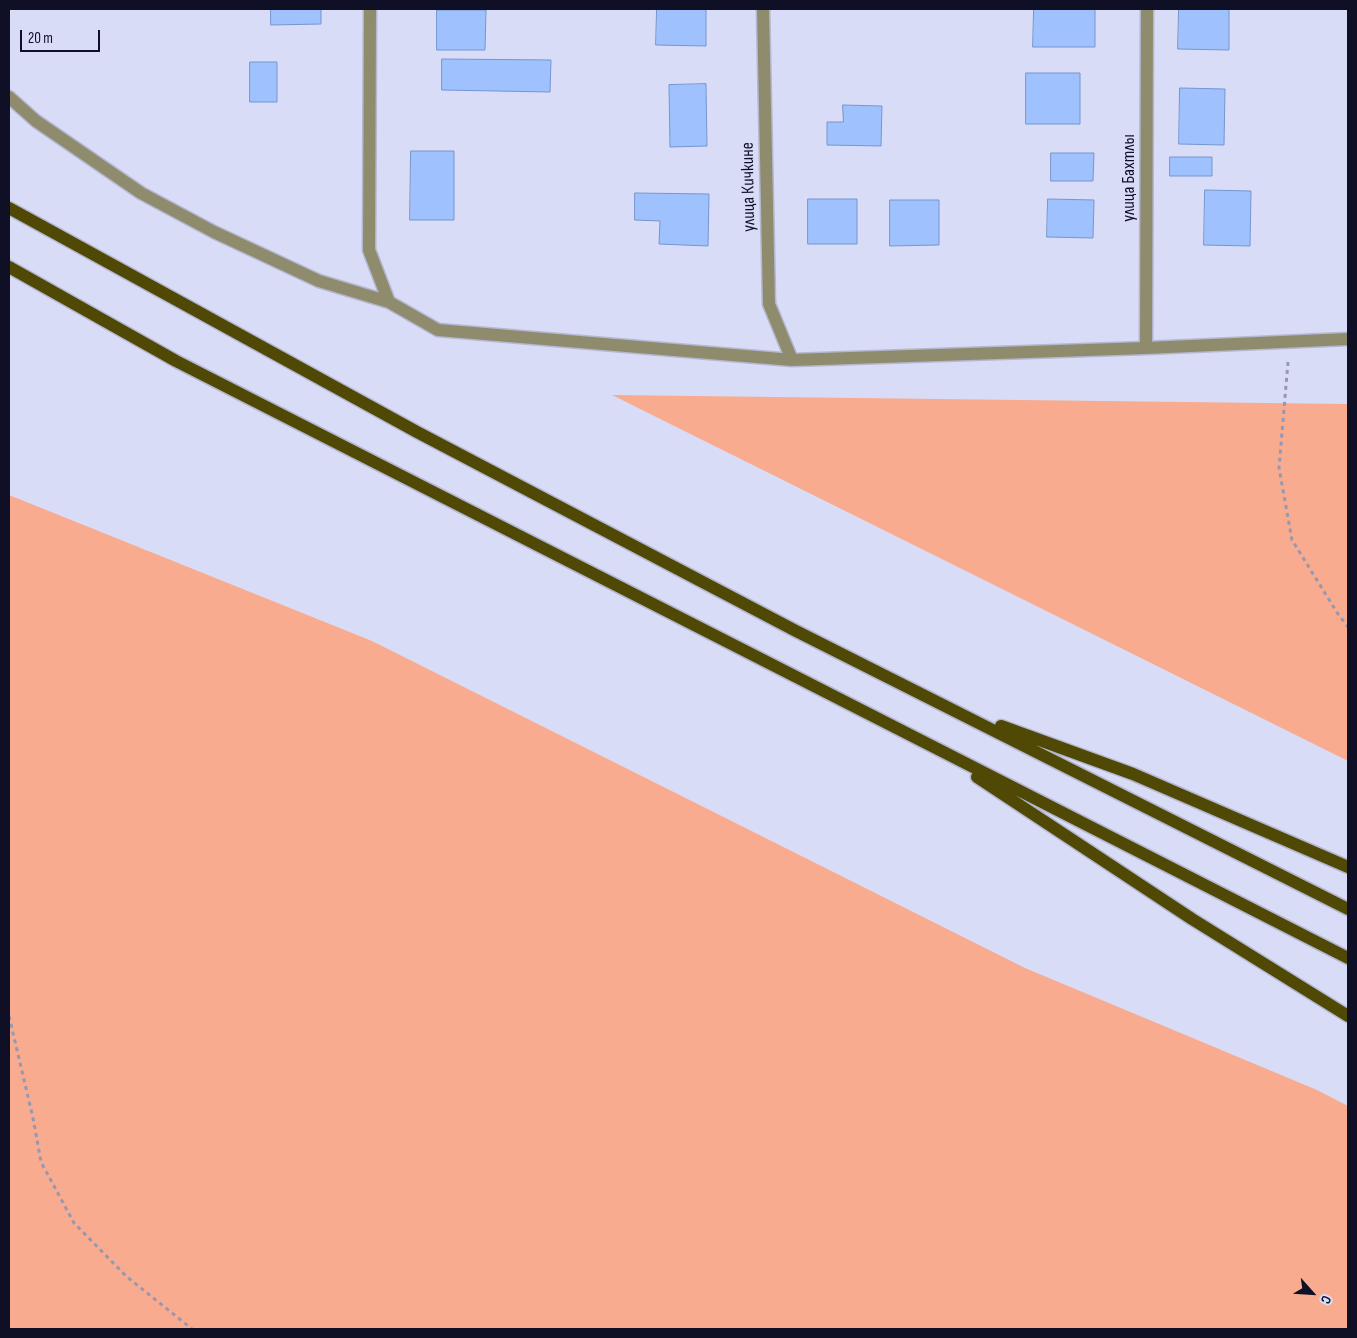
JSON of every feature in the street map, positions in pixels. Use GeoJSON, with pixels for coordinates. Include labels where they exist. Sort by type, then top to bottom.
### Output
{"type":"FeatureCollection","features":[{"type":"Feature","properties":{"kind":"main road"},"geometry":{"type":"LineString","coordinates":[[9,208],[417,432],[796,631],[1348,909]]}},
{"type":"Feature","properties":{"kind":"main road"},"geometry":{"type":"LineString","coordinates":[[9,267],[176,360],[1348,958]]}},
{"type":"Feature","properties":{"kind":"main road"},"geometry":{"type":"LineString","coordinates":[[947,707],[1133,774],[1348,866]]}},
{"type":"Feature","properties":{"kind":"main road"},"geometry":{"type":"LineString","coordinates":[[927,743],[1192,919],[1348,1016]]}},
{"type":"Feature","properties":{"kind":"street"},"geometry":{"type":"LineString","coordinates":[[370,9],[369,250],[389,302]]}},
{"type":"Feature","properties":{"kind":"street","name":"улица Кичкине"},"geometry":{"type":"LineString","coordinates":[[763,9],[769,304],[792,360]]}},
{"type":"Feature","properties":{"kind":"street","name":"улица Бахтлы"},"geometry":{"type":"LineString","coordinates":[[1146,348],[1147,9]]}},
{"type":"Feature","properties":{"kind":"street"},"geometry":{"type":"LineString","coordinates":[[9,96],[36,121],[149,198],[214,232],[319,282],[389,302],[438,330],[792,360],[1348,339]]}},
{"type":"Feature","properties":{"kind":"path"},"geometry":{"type":"LineString","coordinates":[[1290,341],[1280,468],[1292,540],[1348,627]]}},
{"type":"Feature","properties":{"kind":"path"},"geometry":{"type":"LineString","coordinates":[[9,1016],[34,1118],[41,1162],[74,1223],[126,1276],[192,1329]]}},
{"type":"Feature","properties":{"kind":"shaded area"},"geometry":{"type":"Polygon","coordinates":[[[612,395],[1348,404],[1348,761],[612,395]]]}},
{"type":"Feature","properties":{"kind":"shaded area"},"geometry":{"type":"Polygon","coordinates":[[[9,495],[372,641],[1025,968],[1317,1090],[1348,1106],[1348,1329],[9,1329],[9,495]]]}},
{"type":"Feature","properties":{"kind":"building"},"geometry":{"type":"Polygon","coordinates":[[[271,9],[321,9],[321,24],[271,25],[271,9]]]}},
{"type":"Feature","properties":{"kind":"building"},"geometry":{"type":"Polygon","coordinates":[[[657,9],[706,9],[706,46],[656,45],[657,9]]]}},
{"type":"Feature","properties":{"kind":"building"},"geometry":{"type":"Polygon","coordinates":[[[1034,9],[1095,9],[1095,47],[1033,47],[1034,9]]]}},
{"type":"Feature","properties":{"kind":"building"},"geometry":{"type":"Polygon","coordinates":[[[1179,9],[1229,9],[1229,50],[1178,49],[1179,9]]]}},
{"type":"Feature","properties":{"kind":"building"},"geometry":{"type":"Polygon","coordinates":[[[437,10],[486,10],[485,50],[437,50],[437,10]]]}},
{"type":"Feature","properties":{"kind":"building"},"geometry":{"type":"Polygon","coordinates":[[[442,59],[551,60],[550,92],[442,90],[442,59]]]}},
{"type":"Feature","properties":{"kind":"building"},"geometry":{"type":"Polygon","coordinates":[[[250,62],[277,62],[277,102],[250,102],[250,62]]]}},
{"type":"Feature","properties":{"kind":"building"},"geometry":{"type":"Polygon","coordinates":[[[1026,73],[1080,73],[1080,124],[1026,124],[1026,73]]]}},
{"type":"Feature","properties":{"kind":"building"},"geometry":{"type":"Polygon","coordinates":[[[706,84],[707,146],[670,147],[669,85],[706,84]]]}},
{"type":"Feature","properties":{"kind":"building"},"geometry":{"type":"Polygon","coordinates":[[[1180,88],[1225,89],[1224,145],[1179,144],[1180,88]]]}},
{"type":"Feature","properties":{"kind":"building"},"geometry":{"type":"Polygon","coordinates":[[[843,105],[882,106],[881,146],[827,145],[827,122],[843,122],[843,105]]]}},
{"type":"Feature","properties":{"kind":"building"},"geometry":{"type":"Polygon","coordinates":[[[411,151],[454,151],[454,220],[410,220],[411,151]]]}},
{"type":"Feature","properties":{"kind":"building"},"geometry":{"type":"Polygon","coordinates":[[[1051,153],[1094,153],[1093,181],[1051,181],[1051,153]]]}},
{"type":"Feature","properties":{"kind":"building"},"geometry":{"type":"Polygon","coordinates":[[[1170,157],[1212,157],[1212,176],[1170,176],[1170,157]]]}},
{"type":"Feature","properties":{"kind":"building"},"geometry":{"type":"Polygon","coordinates":[[[1205,190],[1251,191],[1250,246],[1204,245],[1205,190]]]}},
{"type":"Feature","properties":{"kind":"building"},"geometry":{"type":"Polygon","coordinates":[[[635,193],[709,194],[708,246],[659,244],[660,221],[635,220],[635,193]]]}},
{"type":"Feature","properties":{"kind":"building"},"geometry":{"type":"Polygon","coordinates":[[[808,199],[857,199],[857,244],[808,244],[808,199]]]}},
{"type":"Feature","properties":{"kind":"building"},"geometry":{"type":"Polygon","coordinates":[[[1048,199],[1094,200],[1093,238],[1047,237],[1048,199]]]}},
{"type":"Feature","properties":{"kind":"building"},"geometry":{"type":"Polygon","coordinates":[[[890,200],[939,200],[939,245],[890,246],[890,200]]]}}]}
